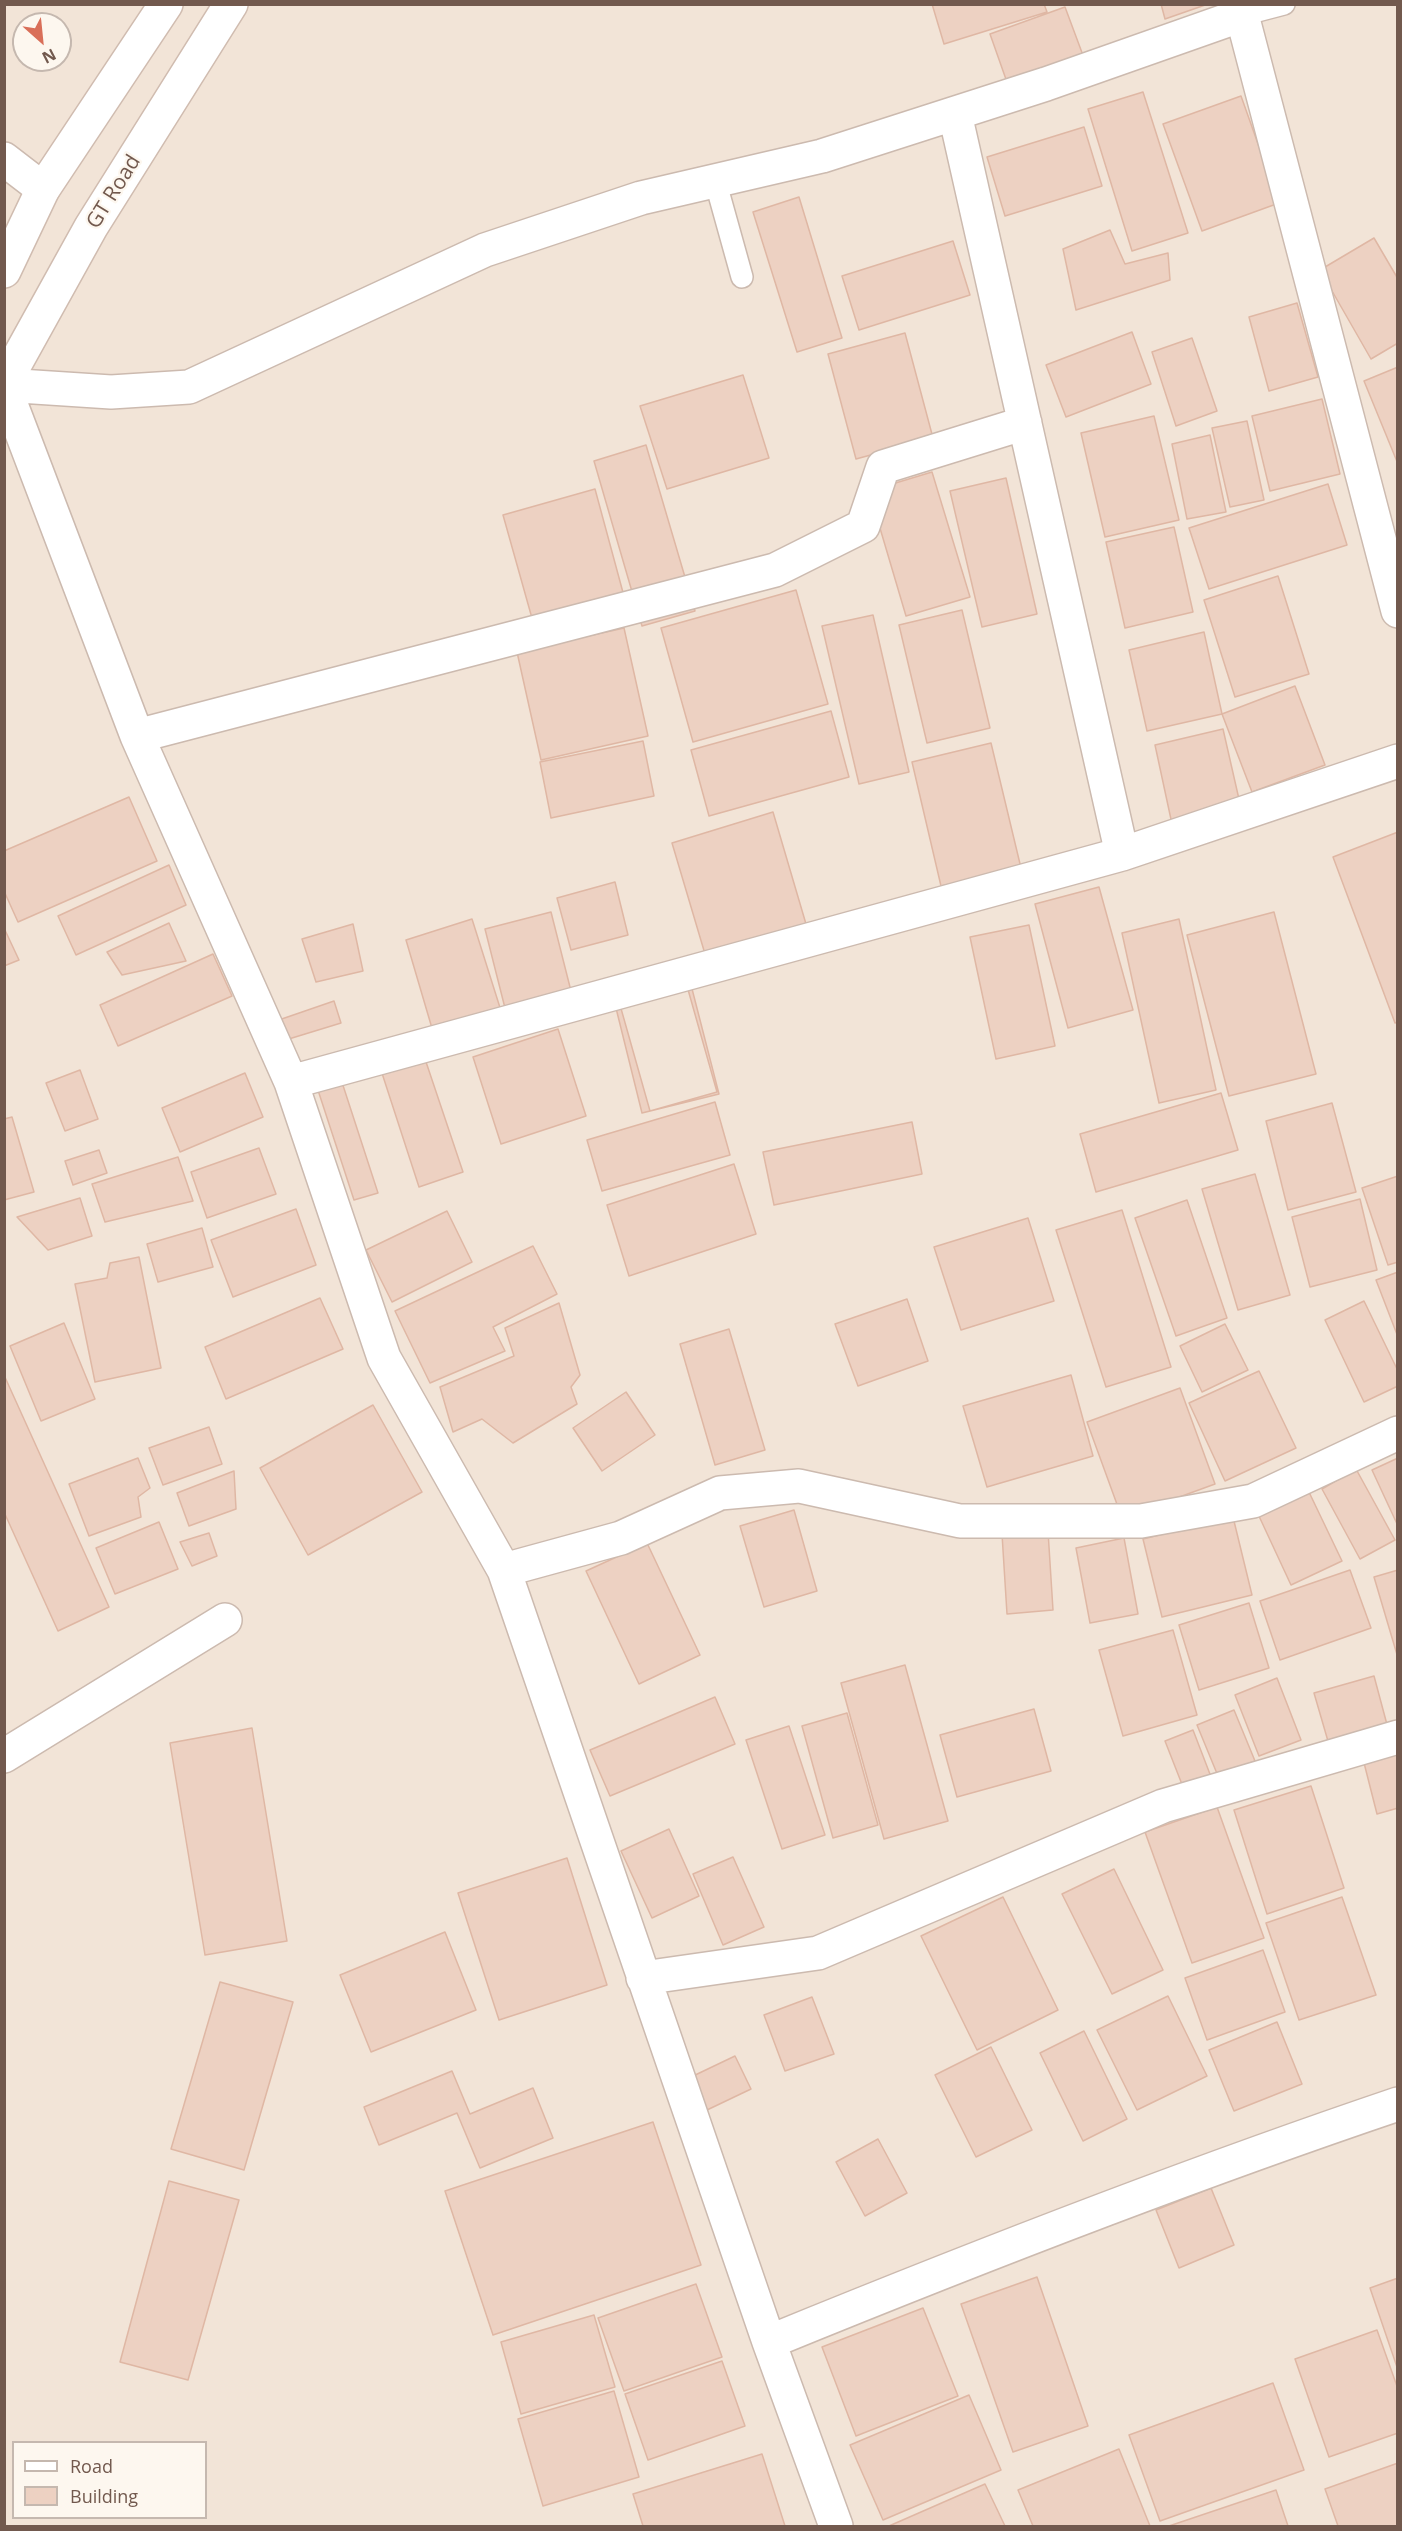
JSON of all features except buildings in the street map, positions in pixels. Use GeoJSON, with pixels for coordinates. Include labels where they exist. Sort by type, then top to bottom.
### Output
{"type":"FeatureCollection","features":[{"type":"Feature","properties":{"kind":"street"},"geometry":{"type":"LineString","coordinates":[[4,271],[43,189],[166,4]]}},
{"type":"Feature","properties":{"kind":"street","name":"GT Road"},"geometry":{"type":"LineString","coordinates":[[4,385],[92,227],[231,4]]}},
{"type":"Feature","properties":{"kind":"street"},"geometry":{"type":"LineString","coordinates":[[836,2526],[769,2342],[504,1570],[384,1358],[291,1082],[137,736],[4,385],[111,392],[189,387],[485,250],[641,198],[822,156],[955,114],[1242,15],[1398,611]]}},
{"type":"Feature","properties":{"kind":"street"},"geometry":{"type":"LineString","coordinates":[[955,114],[1122,854]]}},
{"type":"Feature","properties":{"kind":"street"},"geometry":{"type":"LineString","coordinates":[[4,159],[43,189]]}},
{"type":"Feature","properties":{"kind":"street"},"geometry":{"type":"LineString","coordinates":[[137,736],[775,570],[863,526],[883,467],[1024,423]]}},
{"type":"Feature","properties":{"kind":"street"},"geometry":{"type":"LineString","coordinates":[[291,1082],[1122,854],[1398,761]]}},
{"type":"Feature","properties":{"kind":"street"},"geometry":{"type":"LineString","coordinates":[[504,1570],[621,1538],[720,1493],[799,1486],[960,1521],[1141,1521],[1253,1502],[1398,1433]]}},
{"type":"Feature","properties":{"kind":"street"},"geometry":{"type":"LineString","coordinates":[[4,1756],[225,1620]]}},
{"type":"Feature","properties":{"kind":"street"},"geometry":{"type":"LineString","coordinates":[[643,1978],[818,1953],[1163,1806],[1398,1737]]}},
{"type":"Feature","properties":{"kind":"street"},"geometry":{"type":"LineString","coordinates":[[769,2342],[956,2266],[1223,2164],[1398,2104]]}},
{"type":"Feature","properties":{"kind":"lane"},"geometry":{"type":"LineString","coordinates":[[1242,15],[1284,4]]}},
{"type":"Feature","properties":{"kind":"lane"},"geometry":{"type":"LineString","coordinates":[[715,180],[742,277]]}},
{"type":"Feature","properties":{"kind":"shaded area"},"geometry":{"type":"Polygon","coordinates":[[[5,5],[1397,5],[1397,2526],[5,2526],[5,5]]]}}]}
